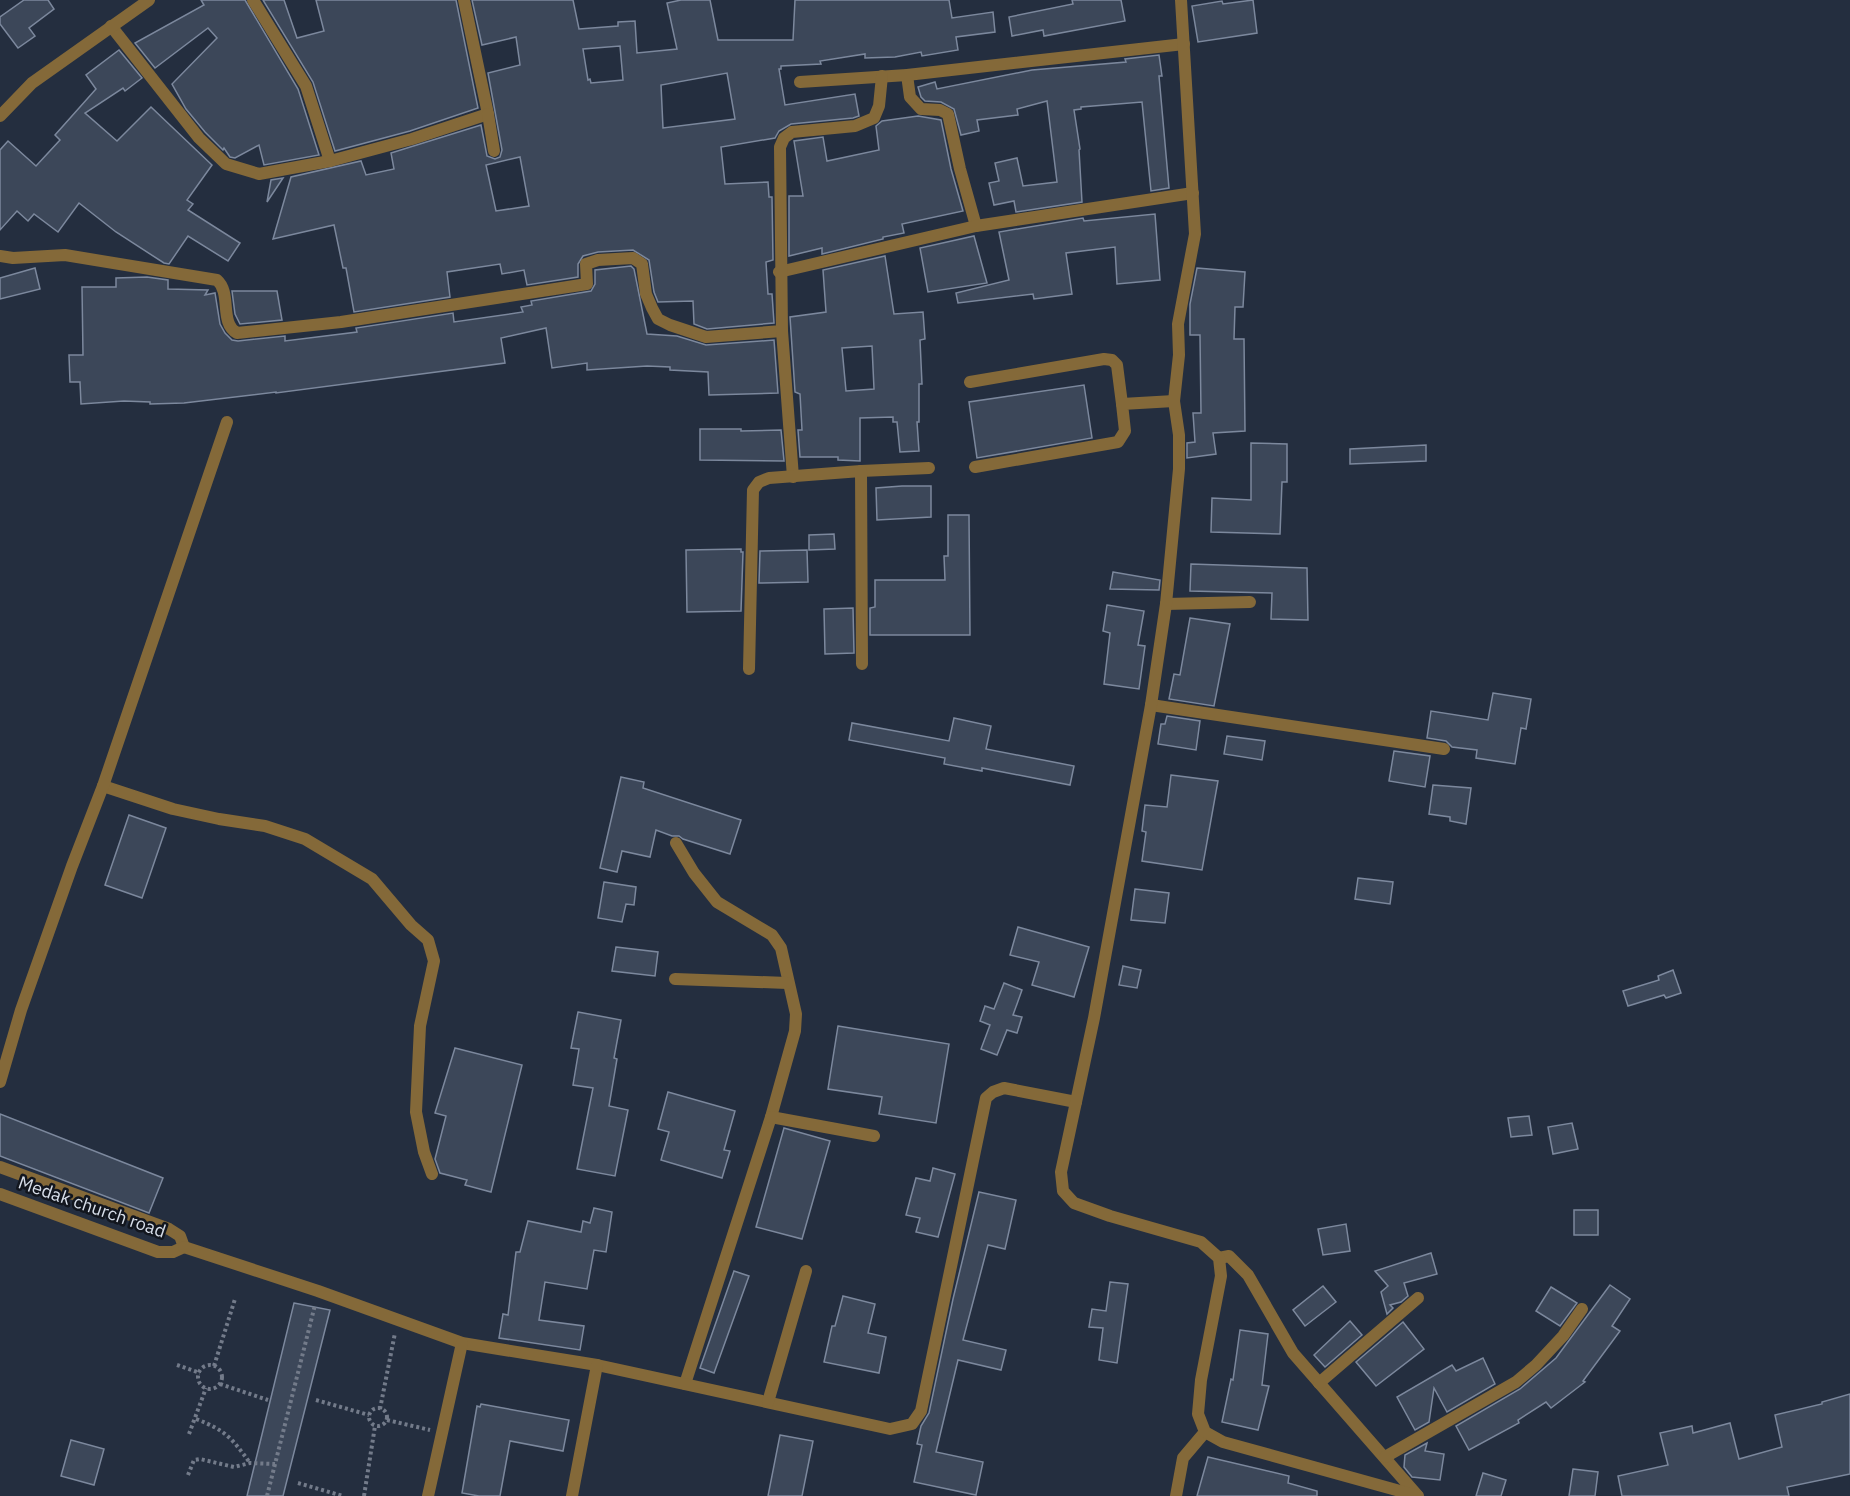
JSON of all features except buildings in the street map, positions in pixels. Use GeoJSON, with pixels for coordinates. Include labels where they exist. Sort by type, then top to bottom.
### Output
{"type":"FeatureCollection","features":[{"type":"Feature","properties":{"kind":"street"},"geometry":{"type":"LineString","coordinates":[[0,116],[32,83],[149,0]]}},
{"type":"Feature","properties":{"kind":"street"},"geometry":{"type":"LineString","coordinates":[[253,0],[306,86],[330,162]]}},
{"type":"Feature","properties":{"kind":"street"},"geometry":{"type":"LineString","coordinates":[[464,0],[495,151]]}},
{"type":"Feature","properties":{"kind":"street"},"geometry":{"type":"LineString","coordinates":[[1181,0],[1196,234],[1178,324],[1179,355],[1174,401],[1179,435],[1179,469],[1166,603],[1152,705],[1094,1018],[1061,1172],[1063,1191],[1074,1203],[1110,1216],[1201,1242],[1219,1258],[1221,1276],[1201,1380],[1198,1414],[1205,1432],[1223,1442],[1418,1496]]}},
{"type":"Feature","properties":{"kind":"street"},"geometry":{"type":"LineString","coordinates":[[111,26],[199,138],[226,164],[259,174],[330,162],[412,139],[488,114]]}},
{"type":"Feature","properties":{"kind":"street"},"geometry":{"type":"LineString","coordinates":[[800,82],[907,75],[1184,44]]}},
{"type":"Feature","properties":{"kind":"street"},"geometry":{"type":"LineString","coordinates":[[907,75],[909,97],[921,109],[940,110],[948,114],[976,226]]}},
{"type":"Feature","properties":{"kind":"street"},"geometry":{"type":"LineString","coordinates":[[794,477],[779,272],[780,147],[784,138],[792,132],[855,126],[874,118],[879,106],[882,76]]}},
{"type":"Feature","properties":{"kind":"street"},"geometry":{"type":"LineString","coordinates":[[779,272],[976,226],[1193,193]]}},
{"type":"Feature","properties":{"kind":"street"},"geometry":{"type":"LineString","coordinates":[[0,256],[13,258],[66,255],[218,280],[223,287],[230,326],[237,333],[353,320],[587,284],[586,264],[598,260],[633,258],[642,264],[646,294],[658,319],[670,325],[706,337],[782,332]]}},
{"type":"Feature","properties":{"kind":"street"},"geometry":{"type":"LineString","coordinates":[[970,382],[1104,359],[1112,360],[1117,365],[1125,431],[1118,442],[975,467]]}},
{"type":"Feature","properties":{"kind":"street"},"geometry":{"type":"LineString","coordinates":[[1122,404],[1174,401]]}},
{"type":"Feature","properties":{"kind":"street"},"geometry":{"type":"LineString","coordinates":[[0,1082],[21,1010],[103,786],[227,422]]}},
{"type":"Feature","properties":{"kind":"street"},"geometry":{"type":"LineString","coordinates":[[749,669],[753,490],[759,482],[769,478],[929,468]]}},
{"type":"Feature","properties":{"kind":"street"},"geometry":{"type":"LineString","coordinates":[[861,471],[862,664]]}},
{"type":"Feature","properties":{"kind":"street"},"geometry":{"type":"LineString","coordinates":[[1166,603],[1250,602]]}},
{"type":"Feature","properties":{"kind":"street"},"geometry":{"type":"LineString","coordinates":[[1152,705],[1444,749]]}},
{"type":"Feature","properties":{"kind":"street"},"geometry":{"type":"LineString","coordinates":[[103,786],[173,809],[265,826],[305,839],[372,879],[411,925],[428,940],[434,961],[420,1026],[416,1112],[424,1152],[432,1174]]}},
{"type":"Feature","properties":{"kind":"street"},"geometry":{"type":"LineString","coordinates":[[676,843],[694,873],[717,902],[772,935],[781,948],[787,983],[796,1014],[795,1031],[771,1117],[685,1384]]}},
{"type":"Feature","properties":{"kind":"street"},"geometry":{"type":"LineString","coordinates":[[675,979],[787,983]]}},
{"type":"Feature","properties":{"kind":"street"},"geometry":{"type":"LineString","coordinates":[[184,1247],[318,1291],[462,1343],[597,1365],[890,1429],[912,1424],[921,1412],[986,1098],[993,1092],[1004,1088],[1076,1102]]}},
{"type":"Feature","properties":{"kind":"street"},"geometry":{"type":"LineString","coordinates":[[771,1117],[874,1136]]}},
{"type":"Feature","properties":{"kind":"street","name":"Medak church road"},"geometry":{"type":"LineString","coordinates":[[0,1167],[169,1229],[180,1236],[184,1247],[173,1252],[158,1252],[0,1194]]}},
{"type":"Feature","properties":{"kind":"street"},"geometry":{"type":"LineString","coordinates":[[1219,1258],[1229,1256],[1248,1275],[1293,1353],[1418,1496]]}},
{"type":"Feature","properties":{"kind":"street"},"geometry":{"type":"LineString","coordinates":[[768,1402],[806,1271]]}},
{"type":"Feature","properties":{"kind":"street"},"geometry":{"type":"LineString","coordinates":[[1319,1383],[1418,1298]]}},
{"type":"Feature","properties":{"kind":"street"},"geometry":{"type":"LineString","coordinates":[[1385,1457],[1516,1382],[1536,1365],[1563,1336],[1582,1309]]}},
{"type":"Feature","properties":{"kind":"street"},"geometry":{"type":"LineString","coordinates":[[428,1496],[462,1343]]}},
{"type":"Feature","properties":{"kind":"street"},"geometry":{"type":"LineString","coordinates":[[572,1496],[597,1365]]}},
{"type":"Feature","properties":{"kind":"street"},"geometry":{"type":"LineString","coordinates":[[1176,1496],[1183,1458],[1205,1432]]}},
{"type":"Feature","properties":{"kind":"path"},"geometry":{"type":"LineString","coordinates":[[267,1496],[318,1291]]}},
{"type":"Feature","properties":{"kind":"path"},"geometry":{"type":"LineString","coordinates":[[214,1366],[235,1299]]}},
{"type":"Feature","properties":{"kind":"path"},"geometry":{"type":"LineString","coordinates":[[380,1409],[396,1330]]}},
{"type":"Feature","properties":{"kind":"path"},"geometry":{"type":"LineString","coordinates":[[177,1365],[200,1373]]}},
{"type":"Feature","properties":{"kind":"path"},"geometry":{"type":"LineString","coordinates":[[214,1366],[204,1368],[200,1373],[199,1382],[206,1388],[217,1387],[220,1384]]}},
{"type":"Feature","properties":{"kind":"path"},"geometry":{"type":"LineString","coordinates":[[214,1366],[221,1374],[220,1384]]}},
{"type":"Feature","properties":{"kind":"path"},"geometry":{"type":"LineString","coordinates":[[220,1384],[268,1400]]}},
{"type":"Feature","properties":{"kind":"path"},"geometry":{"type":"LineString","coordinates":[[189,1434],[206,1388]]}},
{"type":"Feature","properties":{"kind":"path"},"geometry":{"type":"LineString","coordinates":[[316,1400],[369,1415]]}},
{"type":"Feature","properties":{"kind":"path"},"geometry":{"type":"LineString","coordinates":[[369,1415],[376,1409],[380,1409],[385,1411],[387,1420]]}},
{"type":"Feature","properties":{"kind":"path"},"geometry":{"type":"LineString","coordinates":[[369,1415],[371,1424],[375,1426],[380,1426],[387,1420]]}},
{"type":"Feature","properties":{"kind":"path"},"geometry":{"type":"LineString","coordinates":[[195,1419],[218,1427],[237,1444],[250,1463]]}},
{"type":"Feature","properties":{"kind":"path"},"geometry":{"type":"LineString","coordinates":[[387,1420],[431,1430]]}},
{"type":"Feature","properties":{"kind":"path"},"geometry":{"type":"LineString","coordinates":[[364,1496],[375,1426]]}},
{"type":"Feature","properties":{"kind":"path"},"geometry":{"type":"LineString","coordinates":[[188,1475],[197,1459],[234,1467],[250,1463],[275,1464]]}},
{"type":"Feature","properties":{"kind":"path"},"geometry":{"type":"LineString","coordinates":[[298,1483],[343,1496]]}}]}
